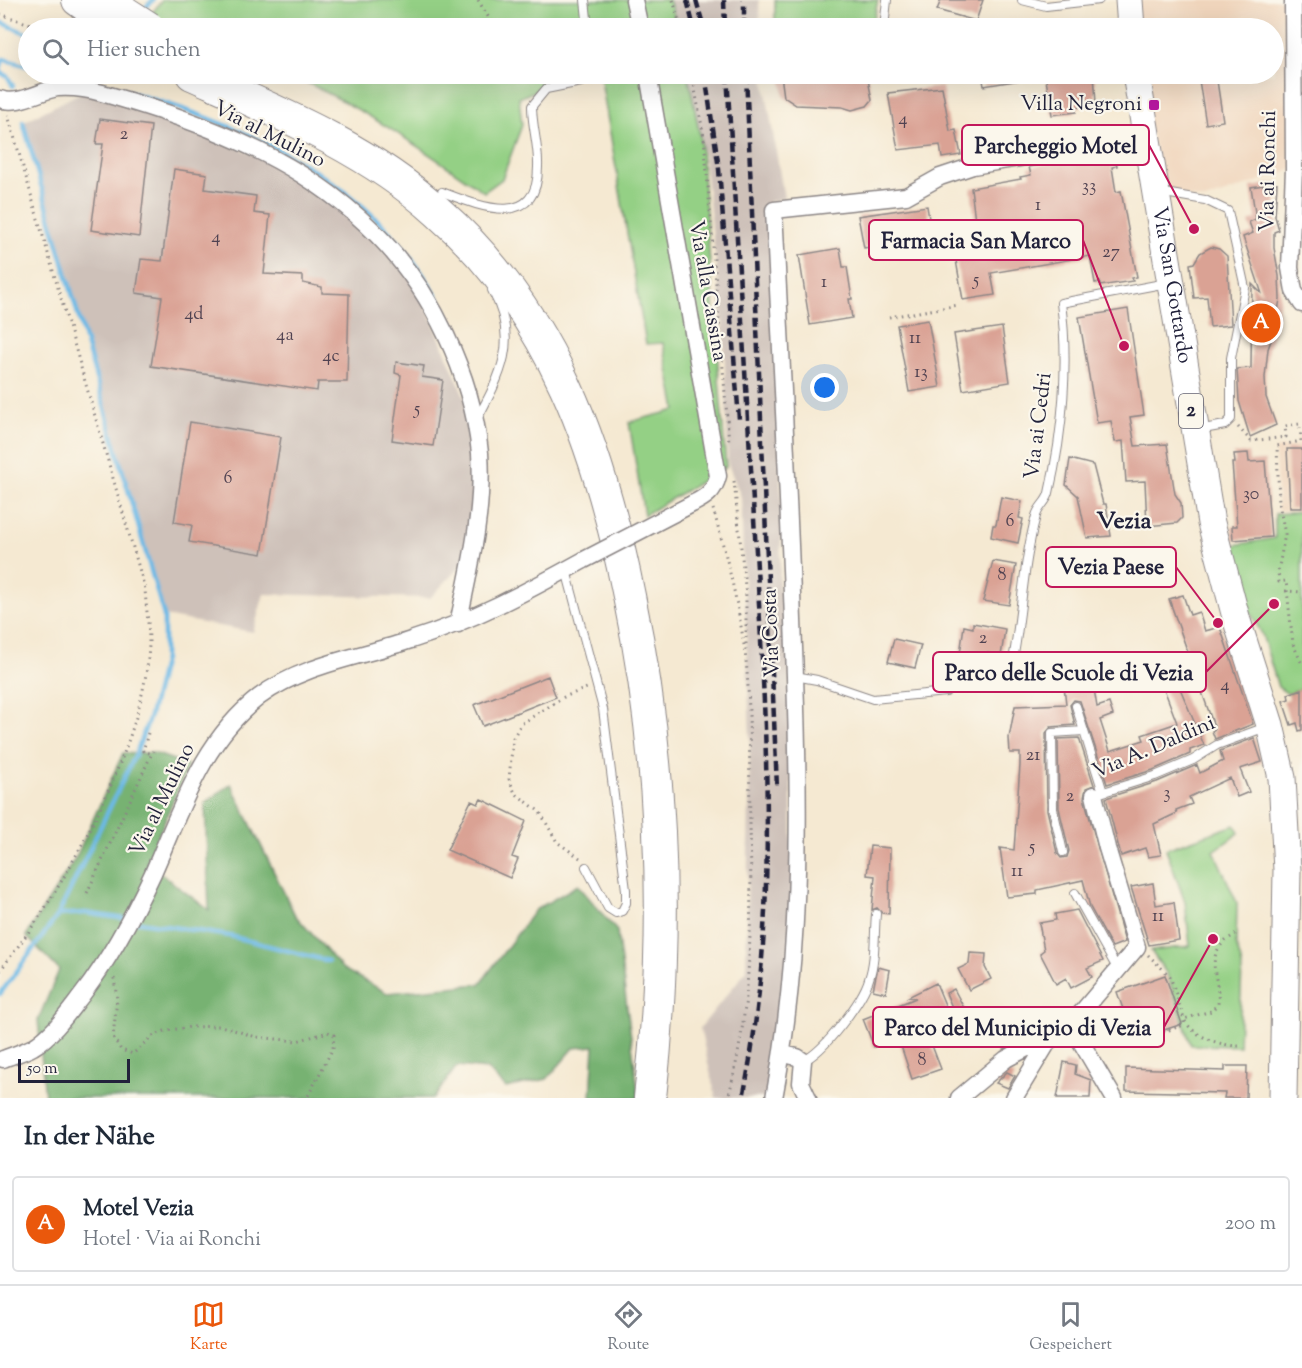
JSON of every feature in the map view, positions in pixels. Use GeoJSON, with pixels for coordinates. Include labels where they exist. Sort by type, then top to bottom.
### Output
{"type":"FeatureCollection","features":[{"type":"Feature","properties":{"kind":"highway"},"geometry":{"type":"LineString","coordinates":[[78,0],[114,14]]}},
{"type":"Feature","properties":{"kind":"highway"},"geometry":{"type":"LineString","coordinates":[[214,84],[341,143],[402,182],[466,214],[509,261],[577,365],[605,434],[639,546],[657,630],[670,712],[681,843],[682,953],[669,1098]]}},
{"type":"Feature","properties":{"kind":"highway"},"geometry":{"type":"LineString","coordinates":[[257,84],[351,129],[382,148],[440,202],[501,279],[559,368],[592,448],[613,523],[639,641],[650,715],[662,849],[661,970],[650,1098]]}},
{"type":"Feature","properties":{"kind":"main road"},"geometry":{"type":"LineString","coordinates":[[1129,0],[1130,18]]}},
{"type":"Feature","properties":{"kind":"main road","name":"Via San Gottardo"},"geometry":{"type":"LineString","coordinates":[[1138,84],[1194,431],[1221,566],[1293,797],[1287,870],[1282,1098]]}},
{"type":"Feature","properties":{"kind":"street"},"geometry":{"type":"LineString","coordinates":[[634,0],[638,18]]}},
{"type":"Feature","properties":{"kind":"street","name":"Via ai Ronchi"},"geometry":{"type":"LineString","coordinates":[[1293,0],[1294,169],[1290,268],[1294,291],[1302,304]]}},
{"type":"Feature","properties":{"kind":"street","name":"Via alla Cassina"},"geometry":{"type":"LineString","coordinates":[[650,84],[717,476],[715,488],[708,496]]}},
{"type":"Feature","properties":{"kind":"street","name":"Via al Mulino"},"geometry":{"type":"LineString","coordinates":[[3,100],[56,88],[88,89],[171,113],[234,137],[306,176],[357,214],[388,244],[434,308],[455,355],[475,422],[480,452],[479,517],[458,624]]}},
{"type":"Feature","properties":{"kind":"street","name":"Via Costa"},"geometry":{"type":"LineString","coordinates":[[774,1098],[783,1054],[798,901],[800,807],[774,210],[906,196],[940,177],[973,166],[1146,136]]}},
{"type":"Feature","properties":{"kind":"street","name":"Via al Mulino"},"geometry":{"type":"LineString","coordinates":[[3,1059],[33,1047],[63,1020],[105,962],[136,908],[197,770],[220,736],[260,697],[305,673],[344,657],[410,641],[458,624],[708,496]]}},
{"type":"Feature","properties":{"kind":"street","name":"Via A. Daldini"},"geometry":{"type":"LineString","coordinates":[[1099,794],[1107,849],[1137,947]]}},
{"type":"Feature","properties":{"kind":"street"},"geometry":{"type":"LineString","coordinates":[[958,1098],[1006,1059],[1071,1025],[1137,947]]}},
{"type":"Feature","properties":{"kind":"street"},"geometry":{"type":"LineString","coordinates":[[1071,1025],[1114,1098]]}},
{"type":"Feature","properties":{"kind":"street"},"geometry":{"type":"LineString","coordinates":[[1014,1098],[1051,1037]]}},
{"type":"Feature","properties":{"kind":"street"},"geometry":{"type":"LineString","coordinates":[[783,1054],[798,1057],[803,1061],[801,1083],[808,1098]]}},
{"type":"Feature","properties":{"kind":"lane"},"geometry":{"type":"LineString","coordinates":[[585,0],[586,18]]}},
{"type":"Feature","properties":{"kind":"lane"},"geometry":{"type":"LineString","coordinates":[[885,18],[887,0]]}},
{"type":"Feature","properties":{"kind":"lane"},"geometry":{"type":"LineString","coordinates":[[1022,0],[1046,6],[1099,0]]}},
{"type":"Feature","properties":{"kind":"lane"},"geometry":{"type":"LineString","coordinates":[[440,202],[494,210],[513,208],[525,203],[532,196],[537,185],[538,166],[532,106],[546,89],[571,84]]}},
{"type":"Feature","properties":{"kind":"lane"},"geometry":{"type":"LineString","coordinates":[[1155,192],[1205,200],[1227,211],[1245,288],[1231,358],[1231,419],[1225,425],[1194,431]]}},
{"type":"Feature","properties":{"kind":"lane"},"geometry":{"type":"LineString","coordinates":[[440,202],[478,269]]}},
{"type":"Feature","properties":{"kind":"lane"},"geometry":{"type":"LineString","coordinates":[[475,422],[496,382],[507,343],[502,316],[485,278]]}},
{"type":"Feature","properties":{"kind":"lane","name":"Via ai Cedri"},"geometry":{"type":"LineString","coordinates":[[1013,660],[1020,622],[1020,597],[1036,514],[1048,495],[1065,383],[1065,335],[1061,303],[1170,282]]}},
{"type":"Feature","properties":{"kind":"lane"},"geometry":{"type":"LineString","coordinates":[[566,570],[598,683],[626,890],[626,903],[622,911],[616,914],[608,908],[586,867]]}},
{"type":"Feature","properties":{"kind":"lane"},"geometry":{"type":"LineString","coordinates":[[795,676],[817,680],[873,699],[946,692]]}},
{"type":"Feature","properties":{"kind":"lane"},"geometry":{"type":"LineString","coordinates":[[1076,706],[1099,794]]}},
{"type":"Feature","properties":{"kind":"lane","name":"Via A. Daldini"},"geometry":{"type":"LineString","coordinates":[[1099,794],[1155,776],[1193,760],[1217,745],[1270,725]]}},
{"type":"Feature","properties":{"kind":"lane"},"geometry":{"type":"LineString","coordinates":[[1063,852],[1053,809],[1052,733],[1083,731]]}},
{"type":"Feature","properties":{"kind":"lane"},"geometry":{"type":"LineString","coordinates":[[1075,893],[1118,970]]}},
{"type":"Feature","properties":{"kind":"lane"},"geometry":{"type":"LineString","coordinates":[[803,1061],[815,1053],[847,1016],[865,988],[871,973],[876,914]]}},
{"type":"Feature","properties":{"kind":"path"},"geometry":{"type":"LineString","coordinates":[[478,0],[489,18]]}},
{"type":"Feature","properties":{"kind":"path"},"geometry":{"type":"LineString","coordinates":[[673,0],[678,18]]}},
{"type":"Feature","properties":{"kind":"path"},"geometry":{"type":"LineString","coordinates":[[0,15],[18,21]]}},
{"type":"Feature","properties":{"kind":"path"},"geometry":{"type":"LineString","coordinates":[[694,84],[704,137],[730,452]]}},
{"type":"Feature","properties":{"kind":"path"},"geometry":{"type":"LineString","coordinates":[[0,971],[44,910],[76,857],[118,764],[144,679],[149,643],[145,589],[3,100]]}},
{"type":"Feature","properties":{"kind":"path"},"geometry":{"type":"LineString","coordinates":[[889,317],[959,305]]}},
{"type":"Feature","properties":{"kind":"path"},"geometry":{"type":"LineString","coordinates":[[1231,419],[1251,441],[1286,437],[1285,426],[1299,424],[1301,441],[1277,446],[1279,504],[1285,534],[1278,572],[1279,582],[1286,581],[1285,591],[1293,644],[1302,664]]}},
{"type":"Feature","properties":{"kind":"path"},"geometry":{"type":"LineString","coordinates":[[728,1098],[737,1062],[749,960],[751,883],[746,596],[733,476]]}},
{"type":"Feature","properties":{"kind":"path"},"geometry":{"type":"LineString","coordinates":[[708,496],[733,595],[746,659]]}},
{"type":"Feature","properties":{"kind":"path"},"geometry":{"type":"LineString","coordinates":[[1285,591],[1302,592]]}},
{"type":"Feature","properties":{"kind":"path"},"geometry":{"type":"LineString","coordinates":[[586,867],[580,858],[557,842],[540,812],[511,788],[511,750],[516,730],[521,724],[564,697],[598,683]]}},
{"type":"Feature","properties":{"kind":"path"},"geometry":{"type":"LineString","coordinates":[[87,893],[152,753],[143,751],[148,733]]}},
{"type":"Feature","properties":{"kind":"path"},"geometry":{"type":"LineString","coordinates":[[1184,1019],[1211,1011],[1218,1004],[1214,962],[1223,944],[1236,934]]}},
{"type":"Feature","properties":{"kind":"path"},"geometry":{"type":"LineString","coordinates":[[1137,947],[1170,976],[1184,1019],[1189,1027],[1223,1046],[1239,1046]]}},
{"type":"Feature","properties":{"kind":"path"},"geometry":{"type":"LineString","coordinates":[[105,962],[114,976],[117,999],[113,1037],[121,1050],[133,1054],[152,1036],[165,1031],[205,1025],[221,1026],[256,1037],[297,1041],[321,1033],[334,1035],[333,1048],[307,1098]]}},
{"type":"Feature","properties":{"kind":"path"},"geometry":{"type":"LineString","coordinates":[[1098,1041],[1131,1043],[1184,1025],[1184,1019]]}},
{"type":"Feature","properties":{"kind":"shaded area"},"geometry":{"type":"Polygon","coordinates":[[[656,0],[759,0],[760,18],[662,18],[656,0]]]}},
{"type":"Feature","properties":{"kind":"shaded area"},"geometry":{"type":"Polygon","coordinates":[[[1129,0],[1293,0],[1294,169],[1205,200],[1167,193],[1139,84],[1284,84],[1284,18],[1130,18],[1129,0]]]}},
{"type":"Feature","properties":{"kind":"shaded area"},"geometry":{"type":"Polygon","coordinates":[[[682,84],[765,84],[784,198],[768,202],[782,516],[779,585],[789,662],[793,913],[777,1051],[766,1098],[716,1098],[700,1028],[746,971],[750,738],[741,497],[728,464],[724,335],[704,156],[682,84]]]}},
{"type":"Feature","properties":{"kind":"shaded area"},"geometry":{"type":"Polygon","coordinates":[[[88,89],[306,175],[414,278],[475,422],[473,553],[430,598],[264,594],[253,632],[164,616],[23,122],[88,89]]]}},
{"type":"Feature","properties":{"kind":"shaded area"},"geometry":{"type":"Polygon","coordinates":[[[1297,436],[1302,436],[1302,511],[1278,511],[1275,449],[1298,445],[1297,436]]]}},
{"type":"Feature","properties":{"kind":"green space"},"geometry":{"type":"Polygon","coordinates":[[[162,0],[669,0],[675,18],[159,18],[152,13],[162,0]]]}},
{"type":"Feature","properties":{"kind":"green space"},"geometry":{"type":"Polygon","coordinates":[[[775,0],[878,0],[874,18],[775,18],[775,0]]]}},
{"type":"Feature","properties":{"kind":"green space"},"geometry":{"type":"Polygon","coordinates":[[[310,84],[550,84],[519,98],[522,125],[502,179],[484,192],[365,113],[310,84]]]}},
{"type":"Feature","properties":{"kind":"green space"},"geometry":{"type":"Polygon","coordinates":[[[602,84],[690,84],[700,137],[726,467],[644,515],[629,422],[676,410],[663,343],[646,344],[602,84]]]}},
{"type":"Feature","properties":{"kind":"green space"},"geometry":{"type":"Polygon","coordinates":[[[1302,512],[1302,689],[1288,694],[1278,687],[1262,634],[1249,610],[1234,545],[1275,538],[1275,514],[1302,512]]]}},
{"type":"Feature","properties":{"kind":"green space"},"geometry":{"type":"Polygon","coordinates":[[[123,753],[154,753],[188,765],[147,863],[209,910],[205,803],[231,784],[295,915],[343,969],[387,993],[480,984],[535,910],[578,885],[617,931],[639,1098],[591,1098],[594,1046],[574,1048],[547,1079],[506,1088],[487,1069],[457,1066],[434,1098],[45,1098],[38,1020],[59,970],[26,936],[76,857],[123,753]]]}},
{"type":"Feature","properties":{"kind":"green space"},"geometry":{"type":"Polygon","coordinates":[[[1235,825],[1239,833],[1214,851],[1237,903],[1236,944],[1242,965],[1239,1046],[1191,1045],[1167,974],[1151,951],[1190,946],[1185,902],[1166,849],[1235,825]]]}},
{"type":"Feature","properties":{"kind":"building"},"geometry":{"type":"Polygon","coordinates":[[[941,0],[983,0],[977,18],[965,18],[937,10],[941,0]]]}},
{"type":"Feature","properties":{"kind":"building"},"geometry":{"type":"Polygon","coordinates":[[[782,84],[869,84],[872,100],[867,106],[852,110],[842,107],[796,105],[784,97],[782,84]]]}},
{"type":"Feature","properties":{"kind":"building"},"geometry":{"type":"Polygon","coordinates":[[[1047,84],[1095,84],[1096,103],[1075,108],[1076,112],[1052,115],[1047,84]]]}},
{"type":"Feature","properties":{"kind":"building"},"geometry":{"type":"Polygon","coordinates":[[[1200,84],[1217,84],[1223,121],[1206,124],[1200,84]]]}},
{"type":"Feature","properties":{"kind":"building"},"geometry":{"type":"Polygon","coordinates":[[[942,87],[950,131],[956,130],[961,155],[942,158],[940,145],[898,150],[888,93],[942,87]]]}},
{"type":"Feature","properties":{"kind":"building"},"geometry":{"type":"Polygon","coordinates":[[[100,119],[151,126],[139,237],[91,230],[103,144],[96,144],[100,119]]]}},
{"type":"Feature","properties":{"kind":"building"},"geometry":{"type":"Polygon","coordinates":[[[1107,153],[1115,154],[1117,166],[1112,167],[1116,192],[1121,191],[1137,277],[1132,278],[1133,281],[1100,286],[1100,282],[1095,283],[1090,256],[991,273],[995,295],[963,300],[951,232],[976,228],[971,188],[1021,179],[1020,177],[1031,175],[1029,167],[1107,153]]]}},
{"type":"Feature","properties":{"kind":"building"},"geometry":{"type":"Polygon","coordinates":[[[174,169],[207,174],[205,189],[256,196],[254,213],[270,215],[264,274],[303,276],[303,283],[322,287],[322,293],[349,294],[347,382],[318,382],[317,391],[151,366],[162,297],[136,293],[141,259],[162,261],[174,169]]]}},
{"type":"Feature","properties":{"kind":"building"},"geometry":{"type":"Polygon","coordinates":[[[1277,183],[1275,216],[1279,230],[1274,232],[1274,248],[1280,299],[1275,329],[1268,349],[1265,377],[1266,397],[1276,425],[1250,437],[1239,401],[1237,369],[1251,368],[1252,284],[1262,294],[1243,237],[1253,233],[1249,222],[1256,219],[1251,187],[1277,183]]]}},
{"type":"Feature","properties":{"kind":"building"},"geometry":{"type":"Polygon","coordinates":[[[927,206],[932,238],[864,248],[858,216],[927,206]]]}},
{"type":"Feature","properties":{"kind":"building"},"geometry":{"type":"Polygon","coordinates":[[[1211,247],[1219,249],[1227,256],[1231,325],[1210,327],[1207,297],[1194,298],[1190,264],[1194,263],[1200,253],[1211,247]]]}},
{"type":"Feature","properties":{"kind":"building"},"geometry":{"type":"Polygon","coordinates":[[[840,248],[843,267],[847,267],[852,299],[849,299],[852,318],[810,325],[799,255],[840,248]]]}},
{"type":"Feature","properties":{"kind":"building"},"geometry":{"type":"Polygon","coordinates":[[[1128,309],[1144,415],[1130,417],[1135,446],[1167,444],[1175,494],[1181,503],[1182,518],[1177,523],[1147,526],[1145,481],[1126,482],[1123,441],[1115,442],[1111,421],[1097,423],[1079,317],[1128,309]]]}},
{"type":"Feature","properties":{"kind":"building"},"geometry":{"type":"Polygon","coordinates":[[[928,320],[940,387],[909,392],[897,325],[928,320]]]}},
{"type":"Feature","properties":{"kind":"building"},"geometry":{"type":"Polygon","coordinates":[[[1002,327],[1010,382],[963,390],[954,334],[1002,327]]]}},
{"type":"Feature","properties":{"kind":"building"},"geometry":{"type":"Polygon","coordinates":[[[396,362],[424,366],[422,377],[443,380],[433,446],[392,440],[401,375],[395,373],[396,362]]]}},
{"type":"Feature","properties":{"kind":"building"},"geometry":{"type":"Polygon","coordinates":[[[190,422],[281,437],[262,554],[189,542],[192,525],[174,522],[190,422]]]}},
{"type":"Feature","properties":{"kind":"building"},"geometry":{"type":"Polygon","coordinates":[[[1287,449],[1302,449],[1302,508],[1290,508],[1287,449]]]}},
{"type":"Feature","properties":{"kind":"building"},"geometry":{"type":"Polygon","coordinates":[[[1248,453],[1249,462],[1265,461],[1271,537],[1233,540],[1232,526],[1237,526],[1232,463],[1235,463],[1234,454],[1248,453]]]}},
{"type":"Feature","properties":{"kind":"building"},"geometry":{"type":"Polygon","coordinates":[[[1070,459],[1093,465],[1103,504],[1106,504],[1111,536],[1087,538],[1078,496],[1066,485],[1070,459]]]}},
{"type":"Feature","properties":{"kind":"building"},"geometry":{"type":"Polygon","coordinates":[[[1001,497],[1022,501],[1019,518],[1023,519],[1018,543],[991,537],[993,525],[996,525],[1001,497]]]}},
{"type":"Feature","properties":{"kind":"building"},"geometry":{"type":"Polygon","coordinates":[[[993,561],[1016,565],[1009,605],[983,601],[993,561]]]}},
{"type":"Feature","properties":{"kind":"building"},"geometry":{"type":"Polygon","coordinates":[[[1183,595],[1190,615],[1199,612],[1205,631],[1220,627],[1253,724],[1215,739],[1212,731],[1215,729],[1169,599],[1183,595]]]}},
{"type":"Feature","properties":{"kind":"building"},"geometry":{"type":"Polygon","coordinates":[[[973,623],[1005,629],[1001,656],[986,653],[985,660],[960,654],[964,626],[973,628],[973,623]]]}},
{"type":"Feature","properties":{"kind":"building"},"geometry":{"type":"Polygon","coordinates":[[[894,639],[921,645],[915,668],[888,662],[894,639]]]}},
{"type":"Feature","properties":{"kind":"building"},"geometry":{"type":"Polygon","coordinates":[[[1168,660],[1204,745],[1190,750],[1190,754],[1153,770],[1107,784],[1080,701],[1074,700],[1070,705],[1075,725],[1051,727],[1046,733],[1047,810],[1057,853],[1061,858],[1067,857],[1069,851],[1059,808],[1058,739],[1079,738],[1094,785],[1086,788],[1084,798],[1125,942],[1112,947],[1090,907],[1083,880],[1037,890],[1037,894],[1007,897],[1000,848],[1014,850],[1020,753],[1010,753],[1009,738],[1015,706],[1066,704],[1064,686],[1072,684],[1070,671],[1082,670],[1084,685],[1093,683],[1097,707],[1109,703],[1113,715],[1100,720],[1110,751],[1144,740],[1142,735],[1177,723],[1155,665],[1168,660]]]}},
{"type":"Feature","properties":{"kind":"building"},"geometry":{"type":"Polygon","coordinates":[[[548,676],[556,697],[483,726],[474,705],[548,676]]]}},
{"type":"Feature","properties":{"kind":"building"},"geometry":{"type":"Polygon","coordinates":[[[1302,689],[1302,730],[1299,731],[1297,723],[1291,725],[1283,701],[1289,699],[1288,694],[1302,689]]]}},
{"type":"Feature","properties":{"kind":"building"},"geometry":{"type":"Polygon","coordinates":[[[1254,738],[1262,762],[1240,769],[1249,792],[1237,797],[1230,778],[1189,797],[1192,804],[1176,810],[1177,813],[1154,824],[1161,855],[1148,857],[1145,848],[1121,856],[1106,798],[1157,782],[1197,765],[1200,773],[1223,761],[1220,751],[1254,738]]]}},
{"type":"Feature","properties":{"kind":"building"},"geometry":{"type":"Polygon","coordinates":[[[481,799],[526,821],[512,857],[518,859],[510,878],[447,850],[471,801],[478,804],[481,799]]]}},
{"type":"Feature","properties":{"kind":"building"},"geometry":{"type":"Polygon","coordinates":[[[870,846],[890,848],[889,914],[882,913],[877,908],[872,910],[875,876],[867,875],[870,846]]]}},
{"type":"Feature","properties":{"kind":"building"},"geometry":{"type":"Polygon","coordinates":[[[1153,883],[1156,905],[1174,902],[1179,940],[1149,945],[1131,887],[1153,883]]]}},
{"type":"Feature","properties":{"kind":"building"},"geometry":{"type":"Polygon","coordinates":[[[1077,910],[1103,961],[1087,968],[1092,977],[1071,988],[1066,978],[1056,984],[1040,953],[1044,950],[1039,923],[1056,920],[1055,914],[1077,910]]]}},
{"type":"Feature","properties":{"kind":"building"},"geometry":{"type":"Polygon","coordinates":[[[970,953],[986,954],[985,967],[991,979],[969,990],[958,969],[969,964],[970,953]]]}},
{"type":"Feature","properties":{"kind":"building"},"geometry":{"type":"Polygon","coordinates":[[[878,967],[890,970],[886,993],[873,990],[878,967]]]}},
{"type":"Feature","properties":{"kind":"building"},"geometry":{"type":"Polygon","coordinates":[[[1165,975],[1182,1024],[1134,1040],[1117,992],[1165,975]]]}},
{"type":"Feature","properties":{"kind":"building"},"geometry":{"type":"Polygon","coordinates":[[[936,983],[948,1012],[923,1022],[941,1069],[912,1079],[898,1037],[874,1047],[863,1019],[916,998],[908,997],[936,983]]]}},
{"type":"Feature","properties":{"kind":"building"},"geometry":{"type":"Polygon","coordinates":[[[954,989],[973,1025],[962,1031],[946,993],[954,989]]]}},
{"type":"Feature","properties":{"kind":"building"},"geometry":{"type":"Polygon","coordinates":[[[1064,1062],[1076,1065],[1075,1074],[1091,1080],[1090,1098],[1057,1098],[1064,1062]]]}},
{"type":"Feature","properties":{"kind":"building"},"geometry":{"type":"Polygon","coordinates":[[[1225,1066],[1247,1066],[1246,1098],[1224,1098],[1225,1093],[1126,1091],[1126,1068],[1225,1071],[1225,1066]]]}},
{"type":"Feature","properties":{"kind":"building"},"geometry":{"type":"Polygon","coordinates":[[[1007,1072],[1015,1076],[1008,1088],[996,1083],[1007,1072]]]}},
{"type":"Feature","properties":{"kind":"waterway"},"geometry":{"type":"LineString","coordinates":[[142,11],[153,0]]}},
{"type":"Feature","properties":{"kind":"waterway"},"geometry":{"type":"LineString","coordinates":[[0,22],[18,30]]}},
{"type":"Feature","properties":{"kind":"waterway"},"geometry":{"type":"LineString","coordinates":[[0,70],[3,59],[18,63]]}},
{"type":"Feature","properties":{"kind":"waterway"},"geometry":{"type":"LineString","coordinates":[[0,72],[8,77],[13,86]]}},
{"type":"Feature","properties":{"kind":"waterway"},"geometry":{"type":"LineString","coordinates":[[100,84],[205,117],[252,137],[297,160],[339,188],[378,220],[411,258],[442,306],[466,358]]}},
{"type":"Feature","properties":{"kind":"waterway"},"geometry":{"type":"LineString","coordinates":[[0,994],[58,915],[137,751],[150,716],[164,659],[164,616],[23,122]]}},
{"type":"Feature","properties":{"kind":"waterway"},"geometry":{"type":"LineString","coordinates":[[58,915],[85,913],[126,919]]}},
{"type":"Feature","properties":{"kind":"waterway"},"geometry":{"type":"LineString","coordinates":[[134,921],[230,936],[328,961]]}},
{"type":"Feature","properties":{"kind":"railway"},"geometry":{"type":"LineString","coordinates":[[687,0],[692,18]]}},
{"type":"Feature","properties":{"kind":"railway"},"geometry":{"type":"LineString","coordinates":[[696,0],[701,18]]}},
{"type":"Feature","properties":{"kind":"railway"},"geometry":{"type":"LineString","coordinates":[[724,0],[725,18]]}},
{"type":"Feature","properties":{"kind":"railway"},"geometry":{"type":"LineString","coordinates":[[744,0],[744,18]]}},
{"type":"Feature","properties":{"kind":"railway"},"geometry":{"type":"LineString","coordinates":[[706,84],[719,169],[739,419]]}},
{"type":"Feature","properties":{"kind":"railway"},"geometry":{"type":"LineString","coordinates":[[728,84],[757,568],[766,768],[767,834],[761,966],[754,1032],[743,1098]]}},
{"type":"Feature","properties":{"kind":"railway"},"geometry":{"type":"LineString","coordinates":[[746,84],[777,788]]}},
{"type":"Feature","properties":{"kind":"place","name":"Villa Negroni"},"geometry":{"type":"Point","coordinates":[1154,105]}},
{"type":"Feature","properties":{"kind":"place","name":"Parcheggio Motel"},"geometry":{"type":"Point","coordinates":[1194,229]}},
{"type":"Feature","properties":{"kind":"place","name":"Motel Vezia"},"geometry":{"type":"Point","coordinates":[1261,323]}},
{"type":"Feature","properties":{"kind":"place","name":"Farmacia San Marco"},"geometry":{"type":"Point","coordinates":[1124,346]}},
{"type":"Feature","properties":{"kind":"place","name":"Parco delle Scuole di Vezia"},"geometry":{"type":"Point","coordinates":[1274,604]}},
{"type":"Feature","properties":{"kind":"place","name":"Vezia Paese"},"geometry":{"type":"Point","coordinates":[1218,623]}},
{"type":"Feature","properties":{"kind":"place","name":"Parco del Municipio di Vezia"},"geometry":{"type":"Point","coordinates":[1213,939]}},
{"type":"Feature","properties":{"kind":"district","name":"Vezia"},"geometry":{"type":"Point","coordinates":[1124,522]}}]}
